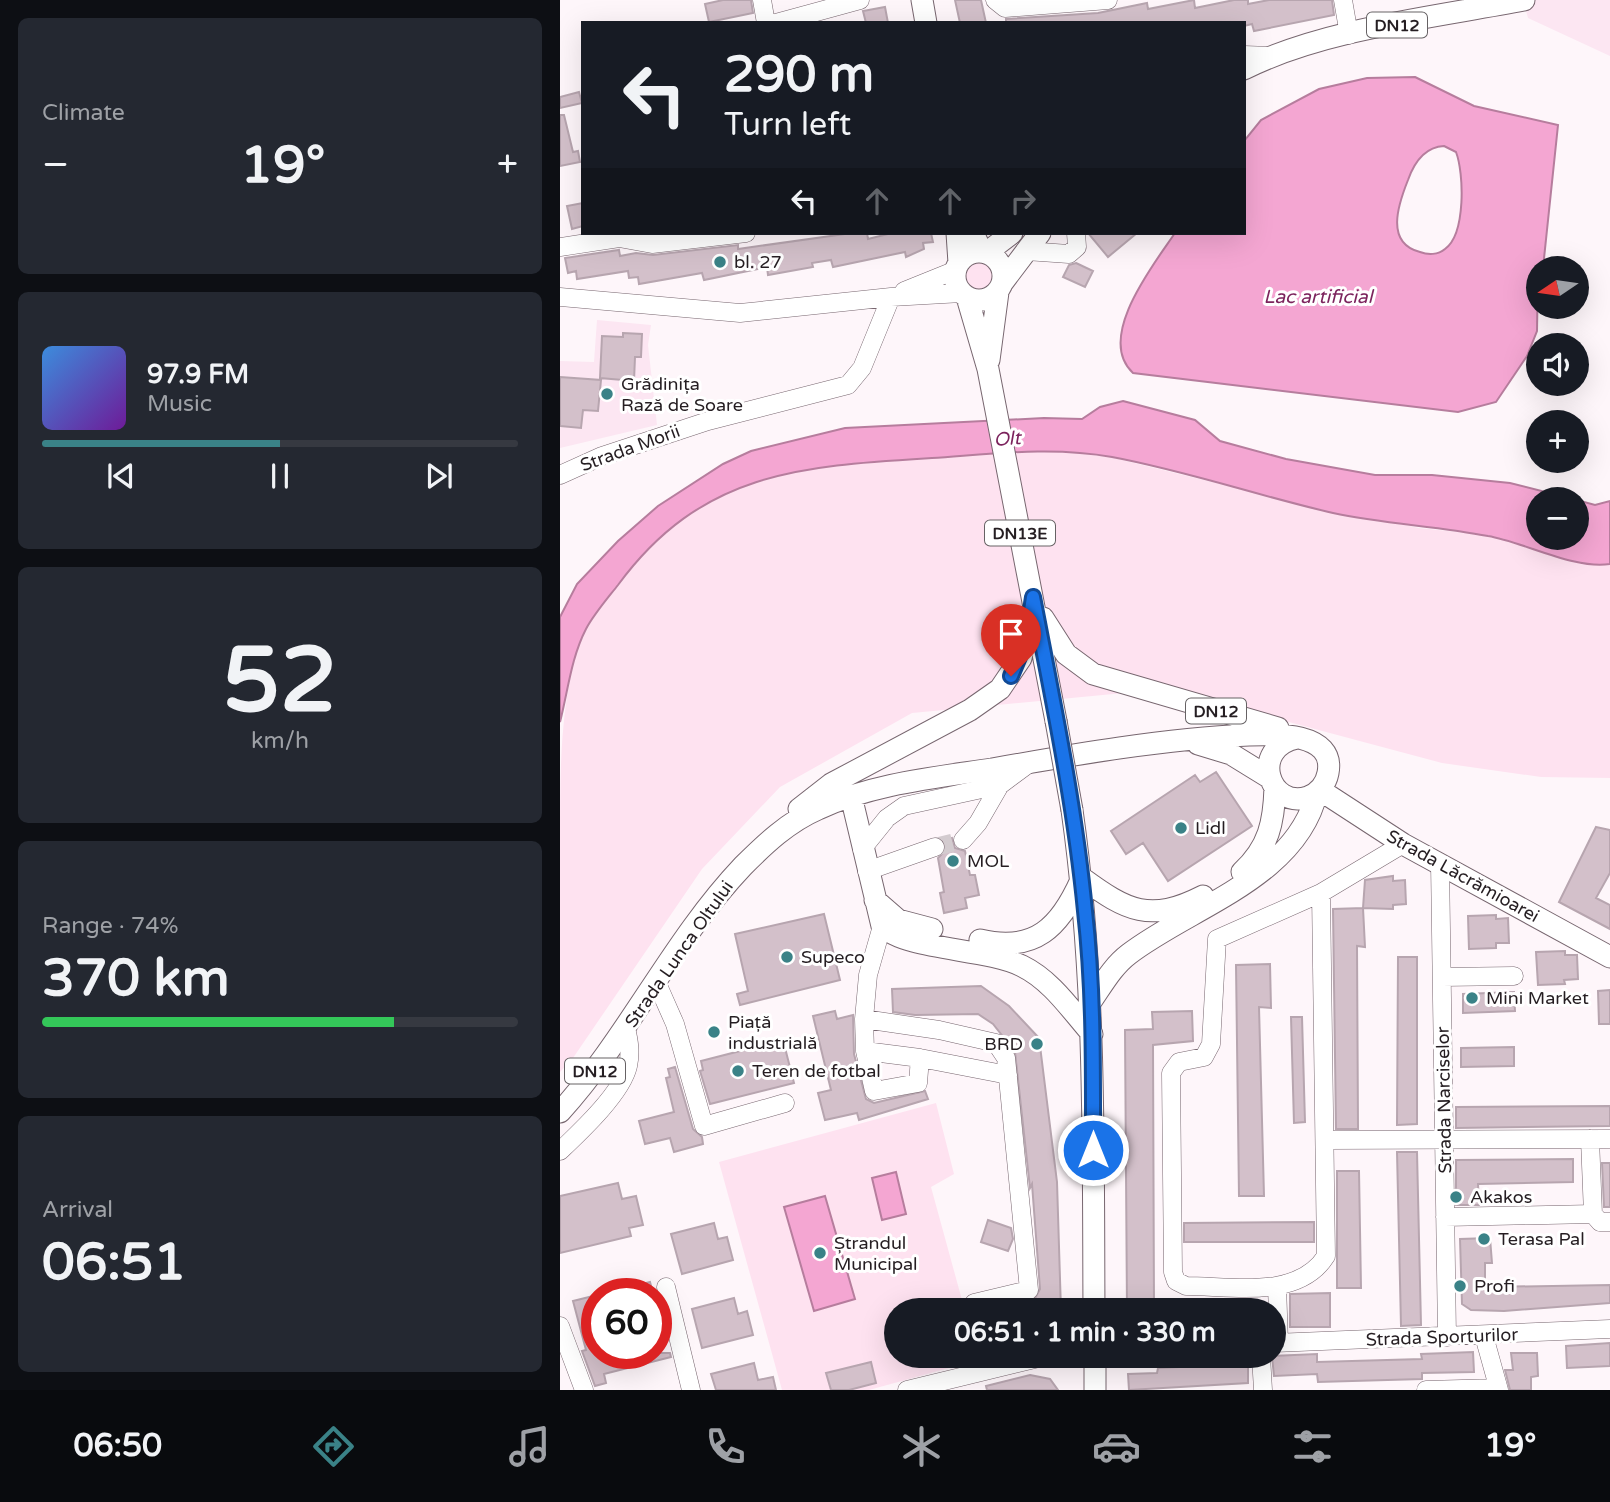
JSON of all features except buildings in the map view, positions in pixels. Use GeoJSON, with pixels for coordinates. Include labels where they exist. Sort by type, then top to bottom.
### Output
{"type":"FeatureCollection","features":[{"type":"Feature","properties":{"kind":"main road"},"geometry":{"type":"LineString","coordinates":[[922,0],[926,21]]}},
{"type":"Feature","properties":{"kind":"main road","name":"DN12"},"geometry":{"type":"LineString","coordinates":[[1246,68],[1271,55],[1349,34],[1524,0]]}},
{"type":"Feature","properties":{"kind":"main road"},"geometry":{"type":"LineString","coordinates":[[957,235],[956,282],[965,295],[984,300],[1000,287],[1038,235]]}},
{"type":"Feature","properties":{"kind":"main road"},"geometry":{"type":"LineString","coordinates":[[957,266],[980,246],[1007,235]]}},
{"type":"Feature","properties":{"kind":"main road"},"geometry":{"type":"LineString","coordinates":[[980,246],[1002,267],[1000,287]]}},
{"type":"Feature","properties":{"kind":"main road","name":"DN13E"},"geometry":{"type":"LineString","coordinates":[[988,369],[1000,287]]}},
{"type":"Feature","properties":{"kind":"main road","name":"DN13E"},"geometry":{"type":"LineString","coordinates":[[965,295],[988,369],[1033,597],[1082,878],[1092,1000],[1094,1298]]}},
{"type":"Feature","properties":{"kind":"main road"},"geometry":{"type":"LineString","coordinates":[[771,839],[802,805],[831,784],[970,710],[1000,689],[1021,658],[1033,597]]}},
{"type":"Feature","properties":{"kind":"main road","name":"DN12"},"geometry":{"type":"LineString","coordinates":[[1033,597],[1066,654],[1093,674],[1267,724],[1301,738]]}},
{"type":"Feature","properties":{"kind":"main road","name":"DN12"},"geometry":{"type":"LineString","coordinates":[[850,796],[894,785],[1031,762],[1175,742],[1249,734],[1301,738]]}},
{"type":"Feature","properties":{"kind":"main road"},"geometry":{"type":"LineString","coordinates":[[873,898],[898,920],[991,943],[1020,944],[1034,940],[1057,922],[1082,878],[1112,900],[1136,911],[1157,912],[1191,902],[1242,872],[1261,852],[1272,822],[1269,760],[1273,751],[1287,740],[1301,738],[1321,748],[1329,765],[1325,782],[1318,791],[1309,817],[1261,872],[1126,956],[1092,1000]]}},
{"type":"Feature","properties":{"kind":"main road","name":"DN12"},"geometry":{"type":"LineString","coordinates":[[1175,742],[1196,744],[1231,754],[1272,783]]}},
{"type":"Feature","properties":{"kind":"main road"},"geometry":{"type":"LineString","coordinates":[[1272,783],[1282,793],[1300,798],[1318,791]]}},
{"type":"Feature","properties":{"kind":"main road","name":"Strada Lăcrămioarei"},"geometry":{"type":"LineString","coordinates":[[1318,791],[1403,844],[1610,957]]}},
{"type":"Feature","properties":{"kind":"main road"},"geometry":{"type":"LineString","coordinates":[[850,796],[881,926],[898,936],[991,956],[1023,966],[1049,985],[1092,1034]]}},
{"type":"Feature","properties":{"kind":"main road","name":"Strada Lunca Oltului"},"geometry":{"type":"LineString","coordinates":[[560,1112],[586,1084],[712,904],[771,839],[799,818],[850,796]]}},
{"type":"Feature","properties":{"kind":"main road"},"geometry":{"type":"LineString","coordinates":[[799,818],[836,818],[860,839]]}},
{"type":"Feature","properties":{"kind":"main road"},"geometry":{"type":"LineString","coordinates":[[1094,1368],[1095,1390]]}},
{"type":"Feature","properties":{"kind":"street"},"geometry":{"type":"LineString","coordinates":[[762,0],[766,21]]}},
{"type":"Feature","properties":{"kind":"street"},"geometry":{"type":"LineString","coordinates":[[790,21],[840,14],[860,0]]}},
{"type":"Feature","properties":{"kind":"street"},"geometry":{"type":"LineString","coordinates":[[995,0],[1005,8],[1108,0]]}},
{"type":"Feature","properties":{"kind":"street"},"geometry":{"type":"LineString","coordinates":[[1343,0],[1349,34]]}},
{"type":"Feature","properties":{"kind":"street"},"geometry":{"type":"LineString","coordinates":[[1246,55],[1271,55]]}},
{"type":"Feature","properties":{"kind":"street"},"geometry":{"type":"LineString","coordinates":[[560,247],[619,238],[652,244],[725,235]]}},
{"type":"Feature","properties":{"kind":"street"},"geometry":{"type":"LineString","coordinates":[[1026,251],[1069,254],[1077,247],[1076,235]]}},
{"type":"Feature","properties":{"kind":"street"},"geometry":{"type":"LineString","coordinates":[[891,297],[957,266]]}},
{"type":"Feature","properties":{"kind":"street"},"geometry":{"type":"LineString","coordinates":[[560,297],[740,313],[891,297],[965,295]]}},
{"type":"Feature","properties":{"kind":"street","name":"Strada Morii"},"geometry":{"type":"LineString","coordinates":[[560,475],[602,456],[708,421],[848,385],[862,368],[891,297]]}},
{"type":"Feature","properties":{"kind":"street"},"geometry":{"type":"LineString","coordinates":[[963,840],[978,823],[1000,785],[1031,762]]}},
{"type":"Feature","properties":{"kind":"street"},"geometry":{"type":"LineString","coordinates":[[860,839],[904,806],[1000,785]]}},
{"type":"Feature","properties":{"kind":"street"},"geometry":{"type":"LineString","coordinates":[[1321,893],[1326,1256],[1312,1273],[1288,1285],[1186,1286],[1176,1281],[1173,1272],[1171,1073],[1178,1062],[1204,1057],[1211,1044],[1217,939],[1321,893],[1403,844]]}},
{"type":"Feature","properties":{"kind":"street"},"geometry":{"type":"LineString","coordinates":[[867,871],[935,847]]}},
{"type":"Feature","properties":{"kind":"street","name":"Strada Narciselor"},"geometry":{"type":"LineString","coordinates":[[1440,863],[1447,1337]]}},
{"type":"Feature","properties":{"kind":"street"},"geometry":{"type":"LineString","coordinates":[[881,926],[869,975],[864,1019],[865,1051],[874,1091],[918,1083],[920,1058]]}},
{"type":"Feature","properties":{"kind":"street"},"geometry":{"type":"LineString","coordinates":[[1442,977],[1514,976]]}},
{"type":"Feature","properties":{"kind":"street"},"geometry":{"type":"LineString","coordinates":[[656,981],[675,1024],[704,1126],[785,1103]]}},
{"type":"Feature","properties":{"kind":"street"},"geometry":{"type":"LineString","coordinates":[[864,1019],[939,1030],[996,1043],[1006,1058],[1029,1290],[995,1298]]}},
{"type":"Feature","properties":{"kind":"street"},"geometry":{"type":"LineString","coordinates":[[560,1151],[594,1115],[627,1070],[631,1052],[626,1028]]}},
{"type":"Feature","properties":{"kind":"street"},"geometry":{"type":"LineString","coordinates":[[865,1051],[920,1058],[1008,1075]]}},
{"type":"Feature","properties":{"kind":"street"},"geometry":{"type":"LineString","coordinates":[[1590,1139],[1593,1214],[1600,1222],[1610,1222]]}},
{"type":"Feature","properties":{"kind":"street"},"geometry":{"type":"LineString","coordinates":[[1326,1140],[1610,1139]]}},
{"type":"Feature","properties":{"kind":"street"},"geometry":{"type":"LineString","coordinates":[[1446,1217],[1593,1214]]}},
{"type":"Feature","properties":{"kind":"street"},"geometry":{"type":"LineString","coordinates":[[1277,1286],[1277,1298]]}},
{"type":"Feature","properties":{"kind":"street"},"geometry":{"type":"LineString","coordinates":[[672,1312],[691,1390]]}},
{"type":"Feature","properties":{"kind":"street"},"geometry":{"type":"LineString","coordinates":[[560,1326],[584,1390]]}},
{"type":"Feature","properties":{"kind":"street","name":"Strada Sporturilor"},"geometry":{"type":"LineString","coordinates":[[1286,1343],[1610,1329]]}},
{"type":"Feature","properties":{"kind":"street"},"geometry":{"type":"LineString","coordinates":[[1426,1390],[1498,1389],[1484,1336]]}},
{"type":"Feature","properties":{"kind":"street"},"geometry":{"type":"LineString","coordinates":[[907,1390],[971,1368]]}},
{"type":"Feature","properties":{"kind":"street"},"geometry":{"type":"LineString","coordinates":[[1262,1368],[1263,1390]]}},
{"type":"Feature","properties":{"kind":"shaded area"},"geometry":{"type":"Polygon","coordinates":[[[1523,0],[1610,0],[1610,56],[1528,18],[1523,0]]]}},
{"type":"Feature","properties":{"kind":"shaded area"},"geometry":{"type":"Polygon","coordinates":[[[979,263],[988,267],[992,276],[988,285],[979,289],[970,285],[966,276],[970,267],[979,263]]]}},
{"type":"Feature","properties":{"kind":"shaded area","name":"Grădinița Rază de Soare"},"geometry":{"type":"Polygon","coordinates":[[[597,320],[651,325],[648,345],[657,425],[560,448],[560,361],[594,362],[597,320]]]}},
{"type":"Feature","properties":{"kind":"shaded area"},"geometry":{"type":"Polygon","coordinates":[[[1054,450],[1110,457],[1265,495],[1419,528],[1486,535],[1526,546],[1526,550],[1542,550],[1599,565],[1610,564],[1610,778],[1541,777],[1442,763],[1166,689],[912,713],[780,787],[702,869],[573,1058],[560,1072],[562,747],[570,678],[575,656],[587,630],[602,603],[621,578],[667,531],[692,512],[745,484],[784,472],[845,463],[1054,450]]]}},
{"type":"Feature","properties":{"kind":"shaded area"},"geometry":{"type":"Polygon","coordinates":[[[936,1103],[954,1174],[931,1187],[961,1298],[884,1298],[884,1368],[949,1368],[869,1390],[782,1390],[719,1162],[936,1103]]]}},
{"type":"Feature","properties":{"kind":"water","name":"Lac artificial"},"geometry":{"type":"Polygon","coordinates":[[[1415,77],[1474,106],[1558,125],[1544,256],[1526,256],[1526,319],[1537,319],[1537,331],[1526,333],[1526,357],[1496,402],[1458,412],[1133,373],[1123,358],[1121,341],[1124,321],[1142,282],[1174,235],[1246,235],[1246,139],[1261,120],[1319,89],[1367,78],[1415,77]],[[1444,146],[1431,149],[1417,162],[1410,174],[1398,211],[1398,232],[1409,247],[1433,254],[1445,249],[1452,241],[1460,217],[1461,174],[1456,152],[1444,146]]]}},
{"type":"Feature","properties":{"kind":"water","name":"Olt"},"geometry":{"type":"Polygon","coordinates":[[[1123,401],[1195,420],[1220,441],[1286,459],[1375,475],[1432,475],[1526,487],[1526,547],[1488,536],[1333,513],[1168,469],[1090,454],[1022,452],[839,465],[797,472],[757,482],[720,497],[684,518],[650,547],[605,601],[586,629],[573,663],[560,722],[560,617],[577,584],[618,541],[658,506],[723,464],[751,451],[845,428],[1044,418],[1082,419],[1100,407],[1123,401]]]}},
{"type":"Feature","properties":{"kind":"water"},"geometry":{"type":"Polygon","coordinates":[[[1610,501],[1610,564],[1581,563],[1536,550],[1589,550],[1589,503],[1595,505],[1610,501]]]}},
{"type":"Feature","properties":{"kind":"water"},"geometry":{"type":"Polygon","coordinates":[[[896,1172],[906,1214],[882,1220],[872,1178],[896,1172]]]}},
{"type":"Feature","properties":{"kind":"water","name":"Ștrandul Municipal"},"geometry":{"type":"Polygon","coordinates":[[[825,1196],[855,1299],[814,1311],[784,1207],[825,1196]]]}},
{"type":"Feature","properties":{"kind":"tunnel"},"geometry":{"type":"LineString","coordinates":[[935,847],[963,840]]}},
{"type":"Feature","properties":{"kind":"place","name":"bl. 27"},"geometry":{"type":"Point","coordinates":[720,262]}},
{"type":"Feature","properties":{"kind":"place","name":"Grădinița Rază de Soare"},"geometry":{"type":"Point","coordinates":[607,394]}},
{"type":"Feature","properties":{"kind":"place","name":"Lidl"},"geometry":{"type":"Point","coordinates":[1181,828]}},
{"type":"Feature","properties":{"kind":"place","name":"MOL"},"geometry":{"type":"Point","coordinates":[953,861]}},
{"type":"Feature","properties":{"kind":"place","name":"Supeco"},"geometry":{"type":"Point","coordinates":[787,957]}},
{"type":"Feature","properties":{"kind":"place","name":"Mini Market"},"geometry":{"type":"Point","coordinates":[1472,998]}},
{"type":"Feature","properties":{"kind":"place","name":"Piață industrială"},"geometry":{"type":"Point","coordinates":[714,1032]}},
{"type":"Feature","properties":{"kind":"place","name":"BRD"},"geometry":{"type":"Point","coordinates":[1037,1044]}},
{"type":"Feature","properties":{"kind":"place","name":"Teren de fotbal"},"geometry":{"type":"Point","coordinates":[738,1071]}},
{"type":"Feature","properties":{"kind":"place","name":"Akakos"},"geometry":{"type":"Point","coordinates":[1456,1197]}},
{"type":"Feature","properties":{"kind":"place","name":"Terasa Pal"},"geometry":{"type":"Point","coordinates":[1484,1239]}},
{"type":"Feature","properties":{"kind":"place","name":"Ștrandul Municipal"},"geometry":{"type":"Point","coordinates":[820,1253]}},
{"type":"Feature","properties":{"kind":"place","name":"Profi"},"geometry":{"type":"Point","coordinates":[1460,1286]}},
{"type":"Feature","properties":{"kind":"route"},"geometry":{"type":"LineString","coordinates":[[1011,676],[1021,658],[1027,638],[1033,597],[1072,810],[1086,912],[1092,1000],[1093,1150]]}}]}
